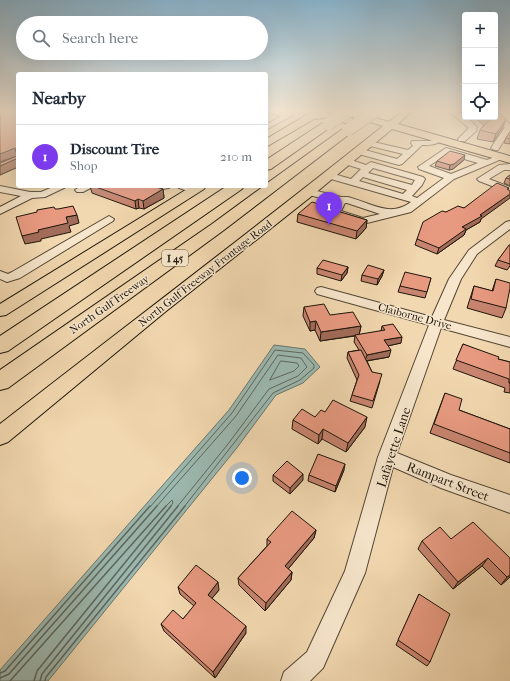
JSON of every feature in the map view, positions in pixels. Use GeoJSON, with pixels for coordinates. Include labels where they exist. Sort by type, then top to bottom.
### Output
{"type":"FeatureCollection","features":[{"type":"Feature","properties":{"kind":"highway"},"geometry":{"type":"LineString","coordinates":[[268,165],[302,142]]}},
{"type":"Feature","properties":{"kind":"highway","name":"North Gulf Freeway"},"geometry":{"type":"LineString","coordinates":[[0,382],[218,227],[332,142]]}},
{"type":"Feature","properties":{"kind":"highway","name":"I 45"},"geometry":{"type":"LineString","coordinates":[[0,346],[234,188]]}},
{"type":"Feature","properties":{"kind":"main road","name":"North Gulf Freeway Frontage Road"},"geometry":{"type":"LineString","coordinates":[[0,436],[159,308],[309,192],[370,142]]}},
{"type":"Feature","properties":{"kind":"main road"},"geometry":{"type":"LineString","coordinates":[[450,142],[504,155]]}},
{"type":"Feature","properties":{"kind":"main road"},"geometry":{"type":"LineString","coordinates":[[469,142],[504,155]]}},
{"type":"Feature","properties":{"kind":"main road"},"geometry":{"type":"LineString","coordinates":[[0,311],[190,188]]}},
{"type":"Feature","properties":{"kind":"street"},"geometry":{"type":"LineString","coordinates":[[370,142],[409,153]]}},
{"type":"Feature","properties":{"kind":"street"},"geometry":{"type":"LineString","coordinates":[[358,151],[399,162],[418,146],[416,143],[434,142]]}},
{"type":"Feature","properties":{"kind":"street"},"geometry":{"type":"LineString","coordinates":[[504,155],[506,142]]}},
{"type":"Feature","properties":{"kind":"street"},"geometry":{"type":"LineString","coordinates":[[341,200],[335,212],[363,221],[407,210],[450,177],[504,155],[507,144],[509,142]]}},
{"type":"Feature","properties":{"kind":"street"},"geometry":{"type":"LineString","coordinates":[[450,177],[422,167],[446,151],[487,163]]}},
{"type":"Feature","properties":{"kind":"street"},"geometry":{"type":"LineString","coordinates":[[345,162],[364,171],[414,189],[405,198]]}},
{"type":"Feature","properties":{"kind":"street"},"geometry":{"type":"LineString","coordinates":[[510,167],[502,167],[482,179],[510,190]]}},
{"type":"Feature","properties":{"kind":"street"},"geometry":{"type":"LineString","coordinates":[[352,183],[364,171]]}},
{"type":"Feature","properties":{"kind":"street"},"geometry":{"type":"LineString","coordinates":[[328,175],[418,201]]}},
{"type":"Feature","properties":{"kind":"street"},"geometry":{"type":"LineString","coordinates":[[0,189],[42,196],[59,188]]}},
{"type":"Feature","properties":{"kind":"street"},"geometry":{"type":"LineString","coordinates":[[309,192],[341,200],[348,200],[394,214]]}},
{"type":"Feature","properties":{"kind":"street"},"geometry":{"type":"LineString","coordinates":[[0,211],[30,195]]}},
{"type":"Feature","properties":{"kind":"street"},"geometry":{"type":"LineString","coordinates":[[0,203],[10,206]]}},
{"type":"Feature","properties":{"kind":"street"},"geometry":{"type":"LineString","coordinates":[[0,275],[7,278],[16,275],[109,219]]}},
{"type":"Feature","properties":{"kind":"street","name":"Lafayette Lane"},"geometry":{"type":"LineString","coordinates":[[292,681],[315,660],[356,573],[387,457],[437,322],[455,280],[473,252],[507,230]]}},
{"type":"Feature","properties":{"kind":"street","name":"Claiborne Drive"},"geometry":{"type":"LineString","coordinates":[[321,291],[510,342]]}},
{"type":"Feature","properties":{"kind":"street","name":"Rampart Street"},"geometry":{"type":"LineString","coordinates":[[387,457],[447,482],[510,504]]}},
{"type":"Feature","properties":{"kind":"water"},"geometry":{"type":"Polygon","coordinates":[[[274,345],[305,349],[320,367],[303,383],[276,395],[236,449],[48,681],[0,681],[0,670],[229,410],[274,345]]]}},
{"type":"Feature","properties":{"kind":"building"},"geometry":{"type":"Polygon","coordinates":[[[0,142],[16,142],[16,148],[0,154],[0,142]]]}},
{"type":"Feature","properties":{"kind":"building"},"geometry":{"type":"Polygon","coordinates":[[[450,151],[465,155],[454,164],[450,165],[437,161],[450,151]]]}},
{"type":"Feature","properties":{"kind":"building"},"geometry":{"type":"Polygon","coordinates":[[[16,156],[16,159],[0,166],[0,163],[16,156]]]}},
{"type":"Feature","properties":{"kind":"building"},"geometry":{"type":"Polygon","coordinates":[[[497,183],[509,188],[507,189],[510,191],[510,194],[480,215],[482,216],[462,227],[466,229],[439,248],[417,239],[423,222],[442,211],[446,212],[458,206],[464,208],[497,183]]]}},
{"type":"Feature","properties":{"kind":"building"},"geometry":{"type":"Polygon","coordinates":[[[99,188],[163,189],[143,201],[138,199],[135,201],[99,188]]]}},
{"type":"Feature","properties":{"kind":"building"},"geometry":{"type":"Polygon","coordinates":[[[312,202],[367,220],[357,231],[298,214],[312,202]]]}},
{"type":"Feature","properties":{"kind":"building"},"geometry":{"type":"Polygon","coordinates":[[[73,206],[77,215],[66,217],[68,223],[38,230],[39,232],[22,236],[16,217],[37,212],[37,210],[54,207],[55,209],[58,209],[73,206]]]}},
{"type":"Feature","properties":{"kind":"building"},"geometry":{"type":"Polygon","coordinates":[[[510,245],[510,264],[498,260],[510,245]]]}},
{"type":"Feature","properties":{"kind":"building"},"geometry":{"type":"Polygon","coordinates":[[[323,260],[348,267],[342,275],[317,268],[323,260]]]}},
{"type":"Feature","properties":{"kind":"building"},"geometry":{"type":"Polygon","coordinates":[[[368,265],[384,270],[378,279],[362,275],[368,265]]]}},
{"type":"Feature","properties":{"kind":"building"},"geometry":{"type":"Polygon","coordinates":[[[405,272],[431,278],[427,292],[400,286],[405,272]]]}},
{"type":"Feature","properties":{"kind":"building"},"geometry":{"type":"Polygon","coordinates":[[[496,279],[510,283],[506,308],[471,299],[474,286],[493,291],[496,279]]]}},
{"type":"Feature","properties":{"kind":"building"},"geometry":{"type":"Polygon","coordinates":[[[324,304],[330,315],[353,312],[361,326],[321,332],[316,321],[310,322],[304,307],[324,304]]]}},
{"type":"Feature","properties":{"kind":"building"},"geometry":{"type":"Polygon","coordinates":[[[393,324],[402,337],[384,340],[391,350],[367,355],[355,335],[385,330],[382,326],[393,324]]]}},
{"type":"Feature","properties":{"kind":"building"},"geometry":{"type":"Polygon","coordinates":[[[463,344],[499,357],[498,359],[510,362],[510,383],[509,379],[456,360],[463,344]]]}},
{"type":"Feature","properties":{"kind":"building"},"geometry":{"type":"Polygon","coordinates":[[[361,350],[372,372],[382,374],[373,401],[352,395],[359,375],[348,352],[361,350]]]}},
{"type":"Feature","properties":{"kind":"building"},"geometry":{"type":"Polygon","coordinates":[[[445,393],[462,399],[459,410],[510,429],[510,453],[434,424],[445,393]]]}},
{"type":"Feature","properties":{"kind":"building"},"geometry":{"type":"Polygon","coordinates":[[[333,400],[367,417],[348,443],[323,429],[319,435],[293,420],[302,409],[315,417],[321,410],[325,412],[333,400]]]}},
{"type":"Feature","properties":{"kind":"building"},"geometry":{"type":"Polygon","coordinates":[[[318,454],[345,464],[336,486],[309,475],[318,454]]]}},
{"type":"Feature","properties":{"kind":"building"},"geometry":{"type":"Polygon","coordinates":[[[287,461],[303,474],[290,488],[273,475],[287,461]]]}},
{"type":"Feature","properties":{"kind":"building"},"geometry":{"type":"Polygon","coordinates":[[[292,511],[316,530],[285,566],[292,572],[266,603],[238,578],[271,542],[267,539],[292,511]]]}},
{"type":"Feature","properties":{"kind":"building"},"geometry":{"type":"Polygon","coordinates":[[[473,522],[510,558],[510,575],[507,577],[488,558],[458,582],[422,541],[440,527],[451,539],[473,522]]]}},
{"type":"Feature","properties":{"kind":"building"},"geometry":{"type":"Polygon","coordinates":[[[196,565],[218,582],[208,595],[246,626],[213,672],[161,624],[173,610],[183,619],[196,603],[178,587],[196,565]]]}},
{"type":"Feature","properties":{"kind":"building"},"geometry":{"type":"Polygon","coordinates":[[[419,594],[450,614],[430,662],[398,640],[419,594]]]}},
{"type":"Feature","properties":{"kind":"place","name":"Discount Tire"},"geometry":{"type":"Point","coordinates":[329,225]}}]}
